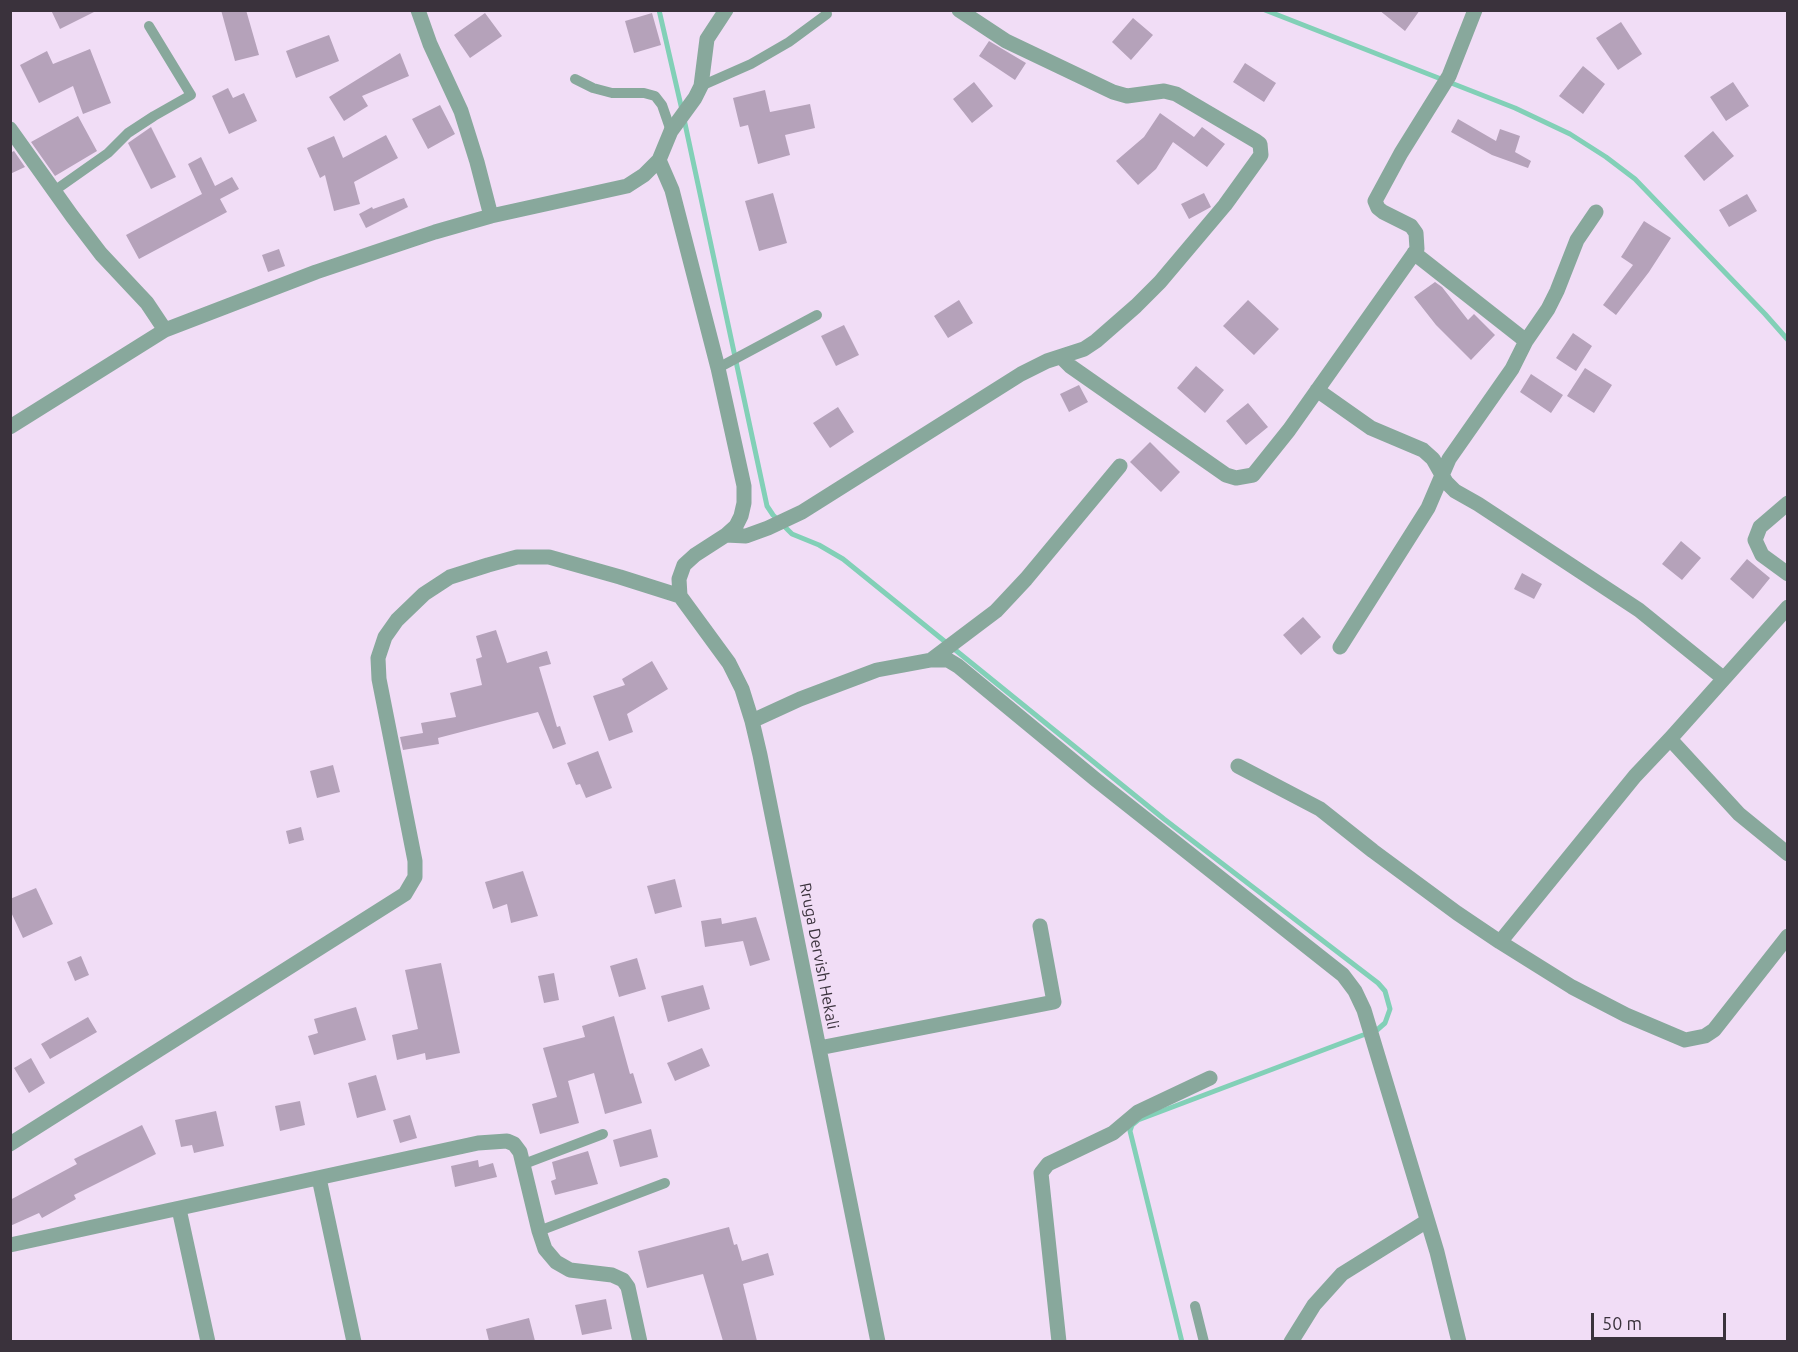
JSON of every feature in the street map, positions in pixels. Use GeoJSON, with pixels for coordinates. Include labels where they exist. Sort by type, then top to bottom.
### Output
{"type":"FeatureCollection","features":[{"type":"Feature","properties":{"kind":"street"},"geometry":{"type":"LineString","coordinates":[[418,10],[430,44],[461,111],[491,216]]}},
{"type":"Feature","properties":{"kind":"street"},"geometry":{"type":"LineString","coordinates":[[10,428],[165,330],[316,272],[435,232],[491,216],[627,186],[644,175],[659,160],[674,127],[698,92],[707,39],[726,10]]}},
{"type":"Feature","properties":{"kind":"street"},"geometry":{"type":"LineString","coordinates":[[726,535],[746,536],[802,512],[1021,375],[1047,361],[1084,350],[1136,306],[1160,282],[1225,205],[1261,155],[1260,144],[1176,94],[1164,92],[1127,96],[1113,92],[1006,41],[959,10]]}},
{"type":"Feature","properties":{"kind":"street"},"geometry":{"type":"LineString","coordinates":[[1061,357],[1070,366],[1226,475],[1245,478],[1258,470],[1417,249],[1416,232],[1411,226],[1378,208],[1377,195],[1446,81],[1475,10]]}},
{"type":"Feature","properties":{"kind":"street"},"geometry":{"type":"LineString","coordinates":[[10,129],[101,254],[147,303],[165,330]]}},
{"type":"Feature","properties":{"kind":"street"},"geometry":{"type":"LineString","coordinates":[[10,1144],[405,894],[415,878],[415,861],[379,679],[378,658],[385,637],[397,620],[424,594],[450,577],[517,557],[549,557],[680,596],[680,579],[684,566],[695,555],[736,526],[744,503],[744,486],[718,368],[672,190],[659,160]]}},
{"type":"Feature","properties":{"kind":"street"},"geometry":{"type":"LineString","coordinates":[[1340,647],[1428,508],[1449,459],[1512,369],[1526,340],[1553,300],[1577,240],[1596,212]]}},
{"type":"Feature","properties":{"kind":"street"},"geometry":{"type":"LineString","coordinates":[[1414,253],[1526,340]]}},
{"type":"Feature","properties":{"kind":"street"},"geometry":{"type":"LineString","coordinates":[[1317,390],[1371,428],[1423,450],[1433,459],[1455,491],[1639,610],[1723,678]]}},
{"type":"Feature","properties":{"kind":"street"},"geometry":{"type":"LineString","coordinates":[[752,721],[800,699],[877,670],[937,655],[996,611],[1120,466]]}},
{"type":"Feature","properties":{"kind":"street"},"geometry":{"type":"LineString","coordinates":[[1788,503],[1760,527],[1755,540],[1762,555],[1788,574]]}},
{"type":"Feature","properties":{"kind":"street","name":"Rruga Dervish Hekali"},"geometry":{"type":"LineString","coordinates":[[680,596],[729,663],[742,689],[752,721],[878,1341]]}},
{"type":"Feature","properties":{"kind":"street"},"geometry":{"type":"LineString","coordinates":[[1500,942],[1604,812],[1788,607]]}},
{"type":"Feature","properties":{"kind":"street"},"geometry":{"type":"LineString","coordinates":[[937,655],[958,666],[1095,779],[1343,975],[1355,991],[1364,1010],[1427,1221],[1458,1341]]}},
{"type":"Feature","properties":{"kind":"street"},"geometry":{"type":"LineString","coordinates":[[1670,739],[1738,813],[1788,854]]}},
{"type":"Feature","properties":{"kind":"street"},"geometry":{"type":"LineString","coordinates":[[1238,766],[1320,809],[1373,851],[1500,942],[1581,992],[1626,1015],[1685,1040],[1705,1036],[1714,1030],[1788,936]]}},
{"type":"Feature","properties":{"kind":"street"},"geometry":{"type":"LineString","coordinates":[[819,1048],[1054,1002],[1040,926]]}},
{"type":"Feature","properties":{"kind":"street"},"geometry":{"type":"LineString","coordinates":[[1059,1341],[1041,1173],[1048,1164],[1113,1133],[1138,1112],[1210,1078]]}},
{"type":"Feature","properties":{"kind":"street"},"geometry":{"type":"LineString","coordinates":[[10,1245],[478,1143],[507,1141],[514,1144],[520,1152],[545,1249],[556,1262],[570,1270],[612,1275],[623,1280],[628,1287],[640,1341]]}},
{"type":"Feature","properties":{"kind":"street"},"geometry":{"type":"LineString","coordinates":[[319,1178],[354,1341]]}},
{"type":"Feature","properties":{"kind":"street"},"geometry":{"type":"LineString","coordinates":[[179,1209],[208,1341]]}},
{"type":"Feature","properties":{"kind":"street"},"geometry":{"type":"LineString","coordinates":[[1291,1341],[1314,1305],[1342,1274],[1427,1221]]}},
{"type":"Feature","properties":{"kind":"lane"},"geometry":{"type":"LineString","coordinates":[[698,92],[789,42],[827,14]]}},
{"type":"Feature","properties":{"kind":"lane"},"geometry":{"type":"LineString","coordinates":[[54,191],[108,153],[128,133],[191,95],[149,26]]}},
{"type":"Feature","properties":{"kind":"lane"},"geometry":{"type":"LineString","coordinates":[[575,79],[593,88],[612,93],[644,93],[655,96],[674,127]]}},
{"type":"Feature","properties":{"kind":"lane"},"geometry":{"type":"LineString","coordinates":[[718,368],[817,315]]}},
{"type":"Feature","properties":{"kind":"lane"},"geometry":{"type":"LineString","coordinates":[[524,1164],[603,1134]]}},
{"type":"Feature","properties":{"kind":"lane"},"geometry":{"type":"LineString","coordinates":[[539,1232],[665,1183]]}},
{"type":"Feature","properties":{"kind":"lane"},"geometry":{"type":"LineString","coordinates":[[1196,1306],[1204,1341]]}},
{"type":"Feature","properties":{"kind":"building"},"geometry":{"type":"Polygon","coordinates":[[[51,10],[98,10],[60,29],[51,10]]]}},
{"type":"Feature","properties":{"kind":"building"},"geometry":{"type":"Polygon","coordinates":[[[221,10],[246,10],[259,55],[235,61],[221,10]]]}},
{"type":"Feature","properties":{"kind":"building"},"geometry":{"type":"Polygon","coordinates":[[[1379,10],[1420,10],[1405,31],[1379,10]]]}},
{"type":"Feature","properties":{"kind":"building"},"geometry":{"type":"Polygon","coordinates":[[[485,13],[502,36],[470,58],[454,35],[485,13]]]}},
{"type":"Feature","properties":{"kind":"building"},"geometry":{"type":"Polygon","coordinates":[[[652,13],[661,45],[634,53],[625,21],[652,13]]]}},
{"type":"Feature","properties":{"kind":"building"},"geometry":{"type":"Polygon","coordinates":[[[1133,18],[1153,35],[1131,60],[1112,42],[1133,18]]]}},
{"type":"Feature","properties":{"kind":"building"},"geometry":{"type":"Polygon","coordinates":[[[1621,22],[1642,54],[1618,70],[1596,38],[1621,22]]]}},
{"type":"Feature","properties":{"kind":"building"},"geometry":{"type":"Polygon","coordinates":[[[329,35],[339,61],[296,78],[286,51],[329,35]]]}},
{"type":"Feature","properties":{"kind":"building"},"geometry":{"type":"Polygon","coordinates":[[[989,41],[1026,63],[1015,80],[979,56],[989,41]]]}},
{"type":"Feature","properties":{"kind":"building"},"geometry":{"type":"Polygon","coordinates":[[[90,49],[111,103],[83,114],[73,86],[39,103],[20,65],[47,51],[53,64],[90,49]]]}},
{"type":"Feature","properties":{"kind":"building"},"geometry":{"type":"Polygon","coordinates":[[[400,53],[409,76],[362,96],[368,106],[344,121],[329,97],[400,53]]]}},
{"type":"Feature","properties":{"kind":"building"},"geometry":{"type":"Polygon","coordinates":[[[1245,63],[1276,83],[1264,102],[1233,82],[1245,63]]]}},
{"type":"Feature","properties":{"kind":"building"},"geometry":{"type":"Polygon","coordinates":[[[1583,66],[1605,84],[1583,114],[1559,96],[1583,66]]]}},
{"type":"Feature","properties":{"kind":"building"},"geometry":{"type":"Polygon","coordinates":[[[974,82],[993,106],[972,123],[953,99],[974,82]]]}},
{"type":"Feature","properties":{"kind":"building"},"geometry":{"type":"Polygon","coordinates":[[[1733,82],[1749,106],[1726,121],[1710,97],[1733,82]]]}},
{"type":"Feature","properties":{"kind":"building"},"geometry":{"type":"Polygon","coordinates":[[[228,88],[233,98],[244,93],[257,121],[229,134],[212,96],[228,88]]]}},
{"type":"Feature","properties":{"kind":"building"},"geometry":{"type":"Polygon","coordinates":[[[765,90],[770,112],[810,104],[815,128],[785,135],[790,155],[758,164],[748,125],[740,127],[733,98],[765,90]]]}},
{"type":"Feature","properties":{"kind":"building"},"geometry":{"type":"Polygon","coordinates":[[[440,105],[455,134],[428,149],[412,119],[440,105]]]}},
{"type":"Feature","properties":{"kind":"building"},"geometry":{"type":"Polygon","coordinates":[[[1160,113],[1194,137],[1202,127],[1225,144],[1207,167],[1173,142],[1156,169],[1138,185],[1116,161],[1144,137],[1160,113]]]}},
{"type":"Feature","properties":{"kind":"building"},"geometry":{"type":"Polygon","coordinates":[[[78,116],[97,151],[55,176],[31,142],[78,116]]]}},
{"type":"Feature","properties":{"kind":"building"},"geometry":{"type":"Polygon","coordinates":[[[1458,119],[1496,141],[1500,129],[1520,136],[1515,152],[1531,161],[1528,168],[1492,155],[1451,132],[1458,119]]]}},
{"type":"Feature","properties":{"kind":"building"},"geometry":{"type":"Polygon","coordinates":[[[151,127],[176,177],[151,189],[128,143],[151,127]]]}},
{"type":"Feature","properties":{"kind":"building"},"geometry":{"type":"Polygon","coordinates":[[[1713,131],[1734,156],[1704,181],[1684,156],[1713,131]]]}},
{"type":"Feature","properties":{"kind":"building"},"geometry":{"type":"Polygon","coordinates":[[[386,135],[398,158],[354,182],[360,204],[334,211],[325,175],[320,178],[307,148],[334,136],[343,158],[386,135]]]}},
{"type":"Feature","properties":{"kind":"building"},"geometry":{"type":"Polygon","coordinates":[[[14,151],[25,167],[10,174],[10,153],[14,151]]]}},
{"type":"Feature","properties":{"kind":"building"},"geometry":{"type":"Polygon","coordinates":[[[201,157],[215,186],[232,177],[239,189],[220,199],[227,212],[139,259],[126,235],[202,194],[188,164],[201,157]]]}},
{"type":"Feature","properties":{"kind":"building"},"geometry":{"type":"Polygon","coordinates":[[[773,193],[787,243],[759,251],[745,201],[773,193]]]}},
{"type":"Feature","properties":{"kind":"building"},"geometry":{"type":"Polygon","coordinates":[[[1204,193],[1211,207],[1189,219],[1181,204],[1204,193]]]}},
{"type":"Feature","properties":{"kind":"building"},"geometry":{"type":"Polygon","coordinates":[[[1747,194],[1757,211],[1729,227],[1719,210],[1747,194]]]}},
{"type":"Feature","properties":{"kind":"building"},"geometry":{"type":"Polygon","coordinates":[[[404,198],[408,207],[366,228],[359,214],[372,207],[373,209],[404,198]]]}},
{"type":"Feature","properties":{"kind":"building"},"geometry":{"type":"Polygon","coordinates":[[[1644,221],[1671,238],[1649,272],[1616,315],[1603,305],[1633,265],[1621,257],[1644,221]]]}},
{"type":"Feature","properties":{"kind":"building"},"geometry":{"type":"Polygon","coordinates":[[[279,249],[285,266],[268,272],[262,255],[279,249]]]}},
{"type":"Feature","properties":{"kind":"building"},"geometry":{"type":"Polygon","coordinates":[[[1435,282],[1442,287],[1468,320],[1474,314],[1495,335],[1471,360],[1436,325],[1414,297],[1435,282]]]}},
{"type":"Feature","properties":{"kind":"building"},"geometry":{"type":"Polygon","coordinates":[[[959,300],[973,323],[948,338],[934,316],[959,300]]]}},
{"type":"Feature","properties":{"kind":"building"},"geometry":{"type":"Polygon","coordinates":[[[1248,300],[1279,329],[1254,355],[1223,326],[1248,300]]]}},
{"type":"Feature","properties":{"kind":"building"},"geometry":{"type":"Polygon","coordinates":[[[844,325],[859,355],[836,366],[821,336],[844,325]]]}},
{"type":"Feature","properties":{"kind":"building"},"geometry":{"type":"Polygon","coordinates":[[[1573,333],[1592,346],[1576,371],[1556,358],[1573,333]]]}},
{"type":"Feature","properties":{"kind":"building"},"geometry":{"type":"Polygon","coordinates":[[[1196,366],[1224,390],[1205,413],[1177,388],[1196,366]]]}},
{"type":"Feature","properties":{"kind":"building"},"geometry":{"type":"Polygon","coordinates":[[[1585,368],[1612,385],[1594,413],[1567,396],[1585,368]]]}},
{"type":"Feature","properties":{"kind":"building"},"geometry":{"type":"Polygon","coordinates":[[[1531,374],[1563,395],[1551,413],[1520,392],[1531,374]]]}},
{"type":"Feature","properties":{"kind":"building"},"geometry":{"type":"Polygon","coordinates":[[[1079,385],[1088,402],[1069,412],[1060,394],[1079,385]]]}},
{"type":"Feature","properties":{"kind":"building"},"geometry":{"type":"Polygon","coordinates":[[[1248,403],[1268,427],[1246,445],[1226,421],[1248,403]]]}},
{"type":"Feature","properties":{"kind":"building"},"geometry":{"type":"Polygon","coordinates":[[[838,407],[854,432],[830,448],[813,423],[838,407]]]}},
{"type":"Feature","properties":{"kind":"building"},"geometry":{"type":"Polygon","coordinates":[[[1150,442],[1180,472],[1161,492],[1130,462],[1150,442]]]}},
{"type":"Feature","properties":{"kind":"building"},"geometry":{"type":"Polygon","coordinates":[[[1681,541],[1701,558],[1682,580],[1662,564],[1681,541]]]}},
{"type":"Feature","properties":{"kind":"building"},"geometry":{"type":"Polygon","coordinates":[[[1747,559],[1770,578],[1753,599],[1730,579],[1747,559]]]}},
{"type":"Feature","properties":{"kind":"building"},"geometry":{"type":"Polygon","coordinates":[[[1522,573],[1542,584],[1534,599],[1514,589],[1522,573]]]}},
{"type":"Feature","properties":{"kind":"building"},"geometry":{"type":"Polygon","coordinates":[[[1303,617],[1321,637],[1301,655],[1283,635],[1303,617]]]}},
{"type":"Feature","properties":{"kind":"building"},"geometry":{"type":"Polygon","coordinates":[[[496,630],[507,663],[547,651],[551,664],[539,667],[557,727],[560,726],[566,744],[553,749],[538,712],[438,738],[439,744],[403,750],[400,737],[423,733],[421,723],[456,717],[450,693],[482,685],[476,659],[482,657],[476,636],[496,630]]]}},
{"type":"Feature","properties":{"kind":"building"},"geometry":{"type":"Polygon","coordinates":[[[652,661],[668,689],[627,714],[633,732],[609,741],[593,696],[625,685],[622,679],[652,661]]]}},
{"type":"Feature","properties":{"kind":"building"},"geometry":{"type":"Polygon","coordinates":[[[598,751],[612,788],[586,798],[580,784],[576,785],[567,763],[598,751]]]}},
{"type":"Feature","properties":{"kind":"building"},"geometry":{"type":"Polygon","coordinates":[[[333,765],[340,792],[317,798],[310,771],[333,765]]]}},
{"type":"Feature","properties":{"kind":"building"},"geometry":{"type":"Polygon","coordinates":[[[301,827],[304,840],[289,844],[286,831],[301,827]]]}},
{"type":"Feature","properties":{"kind":"building"},"geometry":{"type":"Polygon","coordinates":[[[523,871],[538,916],[511,923],[507,904],[493,909],[485,882],[523,871]]]}},
{"type":"Feature","properties":{"kind":"building"},"geometry":{"type":"Polygon","coordinates":[[[675,879],[682,907],[655,914],[647,886],[675,879]]]}},
{"type":"Feature","properties":{"kind":"building"},"geometry":{"type":"Polygon","coordinates":[[[36,888],[53,924],[23,938],[10,910],[10,899],[36,888]]]}},
{"type":"Feature","properties":{"kind":"building"},"geometry":{"type":"Polygon","coordinates":[[[756,917],[770,960],[750,966],[743,941],[705,947],[701,921],[721,918],[722,924],[756,917]]]}},
{"type":"Feature","properties":{"kind":"building"},"geometry":{"type":"Polygon","coordinates":[[[81,956],[89,975],[75,981],[67,962],[81,956]]]}},
{"type":"Feature","properties":{"kind":"building"},"geometry":{"type":"Polygon","coordinates":[[[637,958],[646,989],[619,997],[610,966],[637,958]]]}},
{"type":"Feature","properties":{"kind":"building"},"geometry":{"type":"Polygon","coordinates":[[[441,963],[460,1053],[426,1060],[425,1053],[397,1060],[392,1035],[418,1029],[405,970],[441,963]]]}},
{"type":"Feature","properties":{"kind":"building"},"geometry":{"type":"Polygon","coordinates":[[[554,973],[559,1000],[544,1003],[538,976],[554,973]]]}},
{"type":"Feature","properties":{"kind":"building"},"geometry":{"type":"Polygon","coordinates":[[[703,985],[710,1009],[668,1022],[661,996],[703,985]]]}},
{"type":"Feature","properties":{"kind":"building"},"geometry":{"type":"Polygon","coordinates":[[[356,1007],[366,1040],[314,1055],[308,1036],[318,1033],[314,1019],[356,1007]]]}},
{"type":"Feature","properties":{"kind":"building"},"geometry":{"type":"Polygon","coordinates":[[[614,1016],[630,1074],[633,1073],[642,1103],[605,1114],[594,1073],[568,1081],[579,1123],[540,1134],[532,1104],[557,1097],[543,1048],[585,1037],[582,1026],[614,1016]]]}},
{"type":"Feature","properties":{"kind":"building"},"geometry":{"type":"Polygon","coordinates":[[[88,1017],[97,1032],[50,1059],[41,1044],[88,1017]]]}},
{"type":"Feature","properties":{"kind":"building"},"geometry":{"type":"Polygon","coordinates":[[[702,1048],[710,1066],[675,1081],[667,1063],[702,1048]]]}},
{"type":"Feature","properties":{"kind":"building"},"geometry":{"type":"Polygon","coordinates":[[[31,1058],[45,1083],[29,1093],[14,1068],[31,1058]]]}},
{"type":"Feature","properties":{"kind":"building"},"geometry":{"type":"Polygon","coordinates":[[[376,1075],[386,1110],[357,1118],[348,1083],[376,1075]]]}},
{"type":"Feature","properties":{"kind":"building"},"geometry":{"type":"Polygon","coordinates":[[[300,1101],[305,1125],[280,1131],[275,1106],[300,1101]]]}},
{"type":"Feature","properties":{"kind":"building"},"geometry":{"type":"Polygon","coordinates":[[[216,1111],[224,1146],[194,1153],[192,1145],[181,1147],[175,1120],[216,1111]]]}},
{"type":"Feature","properties":{"kind":"building"},"geometry":{"type":"Polygon","coordinates":[[[410,1115],[417,1138],[400,1143],[393,1120],[410,1115]]]}},
{"type":"Feature","properties":{"kind":"building"},"geometry":{"type":"Polygon","coordinates":[[[142,1125],[156,1154],[74,1195],[76,1199],[42,1218],[39,1213],[10,1226],[10,1200],[77,1164],[74,1159],[142,1125]]]}},
{"type":"Feature","properties":{"kind":"building"},"geometry":{"type":"Polygon","coordinates":[[[651,1129],[658,1157],[620,1167],[613,1140],[651,1129]]]}},
{"type":"Feature","properties":{"kind":"building"},"geometry":{"type":"Polygon","coordinates":[[[588,1151],[598,1184],[555,1195],[551,1181],[556,1179],[552,1162],[588,1151]]]}},
{"type":"Feature","properties":{"kind":"building"},"geometry":{"type":"Polygon","coordinates":[[[478,1160],[479,1167],[493,1163],[497,1177],[455,1187],[451,1166],[478,1160]]]}},
{"type":"Feature","properties":{"kind":"building"},"geometry":{"type":"Polygon","coordinates":[[[729,1227],[742,1261],[768,1253],[774,1275],[743,1284],[757,1341],[723,1341],[703,1274],[647,1288],[638,1251],[729,1227]]]}},
{"type":"Feature","properties":{"kind":"building"},"geometry":{"type":"Polygon","coordinates":[[[606,1299],[612,1329],[582,1335],[575,1305],[606,1299]]]}},
{"type":"Feature","properties":{"kind":"building"},"geometry":{"type":"Polygon","coordinates":[[[529,1318],[535,1341],[489,1341],[486,1329],[529,1318]]]}},
{"type":"Feature","properties":{"kind":"waterway"},"geometry":{"type":"LineString","coordinates":[[659,10],[682,110]]}},
{"type":"Feature","properties":{"kind":"waterway"},"geometry":{"type":"LineString","coordinates":[[1265,10],[1515,108],[1570,134],[1635,179],[1788,340]]}},
{"type":"Feature","properties":{"kind":"waterway"},"geometry":{"type":"LineString","coordinates":[[684,119],[767,506],[773,515],[792,534],[819,545],[843,559],[1164,819],[1378,983],[1385,991],[1390,1009],[1385,1023],[1377,1030]]}},
{"type":"Feature","properties":{"kind":"waterway"},"geometry":{"type":"LineString","coordinates":[[1182,1342],[1130,1131],[1132,1125],[1138,1120],[1363,1035]]}}]}
